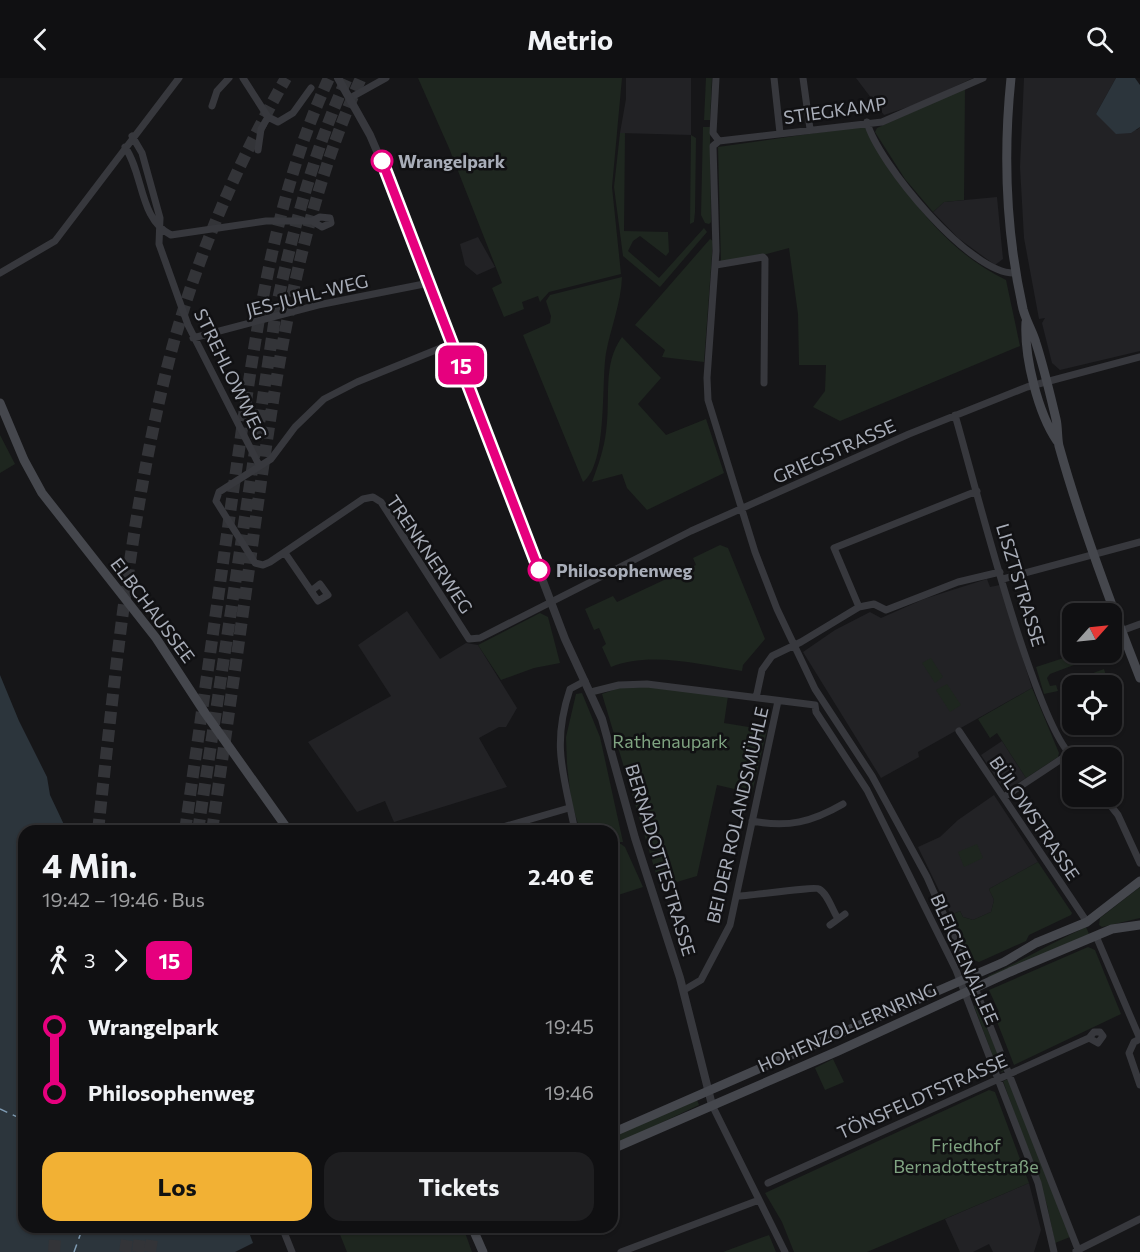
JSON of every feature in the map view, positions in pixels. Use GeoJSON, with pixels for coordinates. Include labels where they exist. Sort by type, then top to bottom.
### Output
{"type":"FeatureCollection","features":[{"type":"Feature","properties":{"kind":"main road"},"geometry":{"type":"LineString","coordinates":[[1011,78],[1006,164],[1016,273],[1026,320],[1036,342],[1056,421],[1058,443],[1111,603]]}},
{"type":"Feature","properties":{"kind":"main road"},"geometry":{"type":"LineString","coordinates":[[1026,320],[1025,336],[1035,385],[1047,426],[1058,443]]}},
{"type":"Feature","properties":{"kind":"main road","name":"ELBCHAUSSEE"},"geometry":{"type":"LineString","coordinates":[[0,404],[24,460],[42,493],[156,638],[285,825]]}},
{"type":"Feature","properties":{"kind":"main road"},"geometry":{"type":"LineString","coordinates":[[1122,633],[1140,678]]}},
{"type":"Feature","properties":{"kind":"main road","name":"HOHENZOLLERNRING"},"geometry":{"type":"LineString","coordinates":[[618,1130],[1004,962],[1036,943],[1087,922],[1140,881]]}},
{"type":"Feature","properties":{"kind":"main road"},"geometry":{"type":"LineString","coordinates":[[1087,922],[1096,936]]}},
{"type":"Feature","properties":{"kind":"main road","name":"HOHENZOLLERNRING"},"geometry":{"type":"LineString","coordinates":[[618,1146],[1112,929],[1140,925]]}},
{"type":"Feature","properties":{"kind":"main road"},"geometry":{"type":"LineString","coordinates":[[475,1233],[483,1252]]}},
{"type":"Feature","properties":{"kind":"street"},"geometry":{"type":"LineString","coordinates":[[0,273],[55,241],[132,136],[179,78]]}},
{"type":"Feature","properties":{"kind":"street"},"geometry":{"type":"LineString","coordinates":[[212,106],[217,91],[229,78]]}},
{"type":"Feature","properties":{"kind":"street"},"geometry":{"type":"LineString","coordinates":[[244,78],[268,117],[279,122],[287,119],[311,88]]}},
{"type":"Feature","properties":{"kind":"street","name":"BERNADOTTESTRASSE"},"geometry":{"type":"LineString","coordinates":[[338,78],[381,160],[565,639],[591,692],[684,990],[712,1105],[785,1252]]}},
{"type":"Feature","properties":{"kind":"street"},"geometry":{"type":"LineString","coordinates":[[350,98],[386,78]]}},
{"type":"Feature","properties":{"kind":"street"},"geometry":{"type":"LineString","coordinates":[[716,78],[713,133],[719,141]]}},
{"type":"Feature","properties":{"kind":"street"},"geometry":{"type":"LineString","coordinates":[[774,78],[780,133]]}},
{"type":"Feature","properties":{"kind":"street"},"geometry":{"type":"LineString","coordinates":[[802,78],[810,129]]}},
{"type":"Feature","properties":{"kind":"street","name":"STIEGKAMP"},"geometry":{"type":"LineString","coordinates":[[719,141],[893,118],[983,78]]}},
{"type":"Feature","properties":{"kind":"street"},"geometry":{"type":"LineString","coordinates":[[258,150],[261,129],[268,117]]}},
{"type":"Feature","properties":{"kind":"street"},"geometry":{"type":"LineString","coordinates":[[867,122],[872,134],[908,189],[939,226],[970,252],[994,268],[1007,274],[1016,273]]}},
{"type":"Feature","properties":{"kind":"street","name":"STREHLOWWEG"},"geometry":{"type":"LineString","coordinates":[[132,136],[142,153],[160,218],[159,244],[193,338],[260,465]]}},
{"type":"Feature","properties":{"kind":"street","name":"BLEICKENALLEE"},"geometry":{"type":"LineString","coordinates":[[719,141],[712,147],[716,265],[707,378],[708,400],[762,572],[793,646],[822,699],[872,776],[906,837],[970,975],[1077,1251]]}},
{"type":"Feature","properties":{"kind":"street","name":"STREHLOWWEG"},"geometry":{"type":"LineString","coordinates":[[125,147],[136,166],[150,216],[159,227]]}},
{"type":"Feature","properties":{"kind":"street"},"geometry":{"type":"LineString","coordinates":[[159,227],[171,235],[178,236],[266,220],[312,221]]}},
{"type":"Feature","properties":{"kind":"street"},"geometry":{"type":"LineString","coordinates":[[716,265],[763,257],[765,259],[764,383]]}},
{"type":"Feature","properties":{"kind":"street","name":"JES-JUHL-WEG"},"geometry":{"type":"LineString","coordinates":[[193,338],[318,306],[429,283]]}},
{"type":"Feature","properties":{"kind":"street","name":"TRENKNERWEG"},"geometry":{"type":"LineString","coordinates":[[453,343],[357,382],[324,399],[295,427],[275,455],[221,490],[216,501],[255,563],[263,565],[285,553],[363,499],[373,497],[381,502],[469,639],[480,638],[552,602]]}},
{"type":"Feature","properties":{"kind":"street","name":"GRIEGSTRASSE"},"geometry":{"type":"LineString","coordinates":[[552,602],[691,531],[955,415],[1035,385],[1140,357]]}},
{"type":"Feature","properties":{"kind":"street","name":"LISZTSTRASSE"},"geometry":{"type":"LineString","coordinates":[[955,415],[1001,575],[1042,705],[1067,747]]}},
{"type":"Feature","properties":{"kind":"street"},"geometry":{"type":"LineString","coordinates":[[859,607],[834,548],[977,491]]}},
{"type":"Feature","properties":{"kind":"street"},"geometry":{"type":"LineString","coordinates":[[756,698],[762,670],[768,660],[859,607],[874,604],[886,610],[958,582],[1001,575],[1140,542]]}},
{"type":"Feature","properties":{"kind":"street"},"geometry":{"type":"LineString","coordinates":[[285,553],[311,591]]}},
{"type":"Feature","properties":{"kind":"street"},"geometry":{"type":"LineString","coordinates":[[1122,631],[1140,624]]}},
{"type":"Feature","properties":{"kind":"street"},"geometry":{"type":"LineString","coordinates":[[573,825],[561,773],[559,739],[570,689],[585,681]]}},
{"type":"Feature","properties":{"kind":"street"},"geometry":{"type":"LineString","coordinates":[[591,692],[619,686],[647,684],[815,705],[822,699]]}},
{"type":"Feature","properties":{"kind":"street","name":"BEI DER ROLANDSMÜHLE"},"geometry":{"type":"LineString","coordinates":[[684,990],[701,981],[717,954],[730,924],[778,701]]}},
{"type":"Feature","properties":{"kind":"street","name":"BLEICKENALLEE"},"geometry":{"type":"LineString","coordinates":[[815,705],[816,712],[867,790],[896,843],[960,980],[1038,1183],[1054,1252]]}},
{"type":"Feature","properties":{"kind":"street","name":"BÜLOWSTRASSE"},"geometry":{"type":"LineString","coordinates":[[959,731],[1087,922]]}},
{"type":"Feature","properties":{"kind":"street"},"geometry":{"type":"LineString","coordinates":[[1004,797],[1062,762]]}},
{"type":"Feature","properties":{"kind":"street"},"geometry":{"type":"LineString","coordinates":[[752,821],[784,825],[805,822],[843,804]]}},
{"type":"Feature","properties":{"kind":"street"},"geometry":{"type":"LineString","coordinates":[[1112,807],[1118,815],[1140,863]]}},
{"type":"Feature","properties":{"kind":"street"},"geometry":{"type":"LineString","coordinates":[[510,825],[569,808]]}},
{"type":"Feature","properties":{"kind":"street"},"geometry":{"type":"LineString","coordinates":[[737,896],[760,896],[814,887],[822,892],[837,917]]}},
{"type":"Feature","properties":{"kind":"street"},"geometry":{"type":"LineString","coordinates":[[830,925],[837,917],[845,914]]}},
{"type":"Feature","properties":{"kind":"street"},"geometry":{"type":"LineString","coordinates":[[1096,936],[1140,1039],[1129,1053],[1140,1085]]}},
{"type":"Feature","properties":{"kind":"street","name":"TÖNSFELDTSTRASSE"},"geometry":{"type":"LineString","coordinates":[[768,1183],[1089,1038]]}},
{"type":"Feature","properties":{"kind":"street"},"geometry":{"type":"LineString","coordinates":[[621,1252],[759,1200]]}},
{"type":"Feature","properties":{"kind":"street"},"geometry":{"type":"LineString","coordinates":[[1077,1251],[1140,1220]]}},
{"type":"Feature","properties":{"kind":"street"},"geometry":{"type":"LineString","coordinates":[[284,1233],[292,1252]]}},
{"type":"Feature","properties":{"kind":"shaded area"},"geometry":{"type":"Polygon","coordinates":[[[626,78],[691,78],[691,135],[620,133],[626,99],[626,78]]]}},
{"type":"Feature","properties":{"kind":"shaded area"},"geometry":{"type":"Polygon","coordinates":[[[856,78],[973,78],[920,103],[884,115],[856,78]]]}},
{"type":"Feature","properties":{"kind":"shaded area"},"geometry":{"type":"Polygon","coordinates":[[[1024,78],[1116,78],[1096,114],[1137,130],[1140,127],[1140,351],[1060,370],[1052,363],[1042,323],[1045,318],[1039,319],[1024,238],[1020,167],[1024,78]]]}},
{"type":"Feature","properties":{"kind":"shaded area"},"geometry":{"type":"Polygon","coordinates":[[[1116,78],[1135,78],[1140,85],[1140,127],[1131,133],[1116,134],[1096,114],[1116,78]]]}},
{"type":"Feature","properties":{"kind":"shaded area"},"geometry":{"type":"Polygon","coordinates":[[[997,197],[1003,259],[995,265],[958,238],[933,212],[944,202],[997,197]]]}},
{"type":"Feature","properties":{"kind":"shaded area"},"geometry":{"type":"Polygon","coordinates":[[[478,237],[495,267],[477,275],[465,265],[460,244],[478,237]]]}},
{"type":"Feature","properties":{"kind":"shaded area"},"geometry":{"type":"Polygon","coordinates":[[[987,579],[990,587],[1000,585],[1032,688],[918,752],[919,757],[881,778],[803,652],[835,630],[870,612],[881,618],[924,599],[987,579]]]}},
{"type":"Feature","properties":{"kind":"shaded area"},"geometry":{"type":"Polygon","coordinates":[[[407,611],[440,659],[466,643],[478,645],[517,708],[506,727],[499,727],[479,738],[507,787],[394,822],[385,801],[357,812],[308,742],[391,696],[358,645],[407,611]]]}},
{"type":"Feature","properties":{"kind":"shaded area"},"geometry":{"type":"Polygon","coordinates":[[[0,675],[19,721],[47,777],[50,795],[64,825],[18,825],[18,1233],[249,1233],[253,1243],[235,1252],[0,1252],[0,675]]]}},
{"type":"Feature","properties":{"kind":"shaded area"},"geometry":{"type":"Polygon","coordinates":[[[1002,741],[1026,778],[1005,791],[981,755],[1002,741]]]}},
{"type":"Feature","properties":{"kind":"shaded area"},"geometry":{"type":"Polygon","coordinates":[[[994,795],[1038,862],[989,889],[994,900],[991,912],[973,920],[963,917],[960,911],[951,915],[918,847],[940,837],[958,820],[994,795]]]}},
{"type":"Feature","properties":{"kind":"shaded area"},"geometry":{"type":"Polygon","coordinates":[[[1029,1183],[1041,1230],[1034,1252],[993,1252],[989,1244],[973,1252],[960,1252],[945,1219],[1029,1183]]]}},
{"type":"Feature","properties":{"kind":"green space"},"geometry":{"type":"Polygon","coordinates":[[[418,78],[622,78],[612,187],[621,274],[549,292],[540,302],[538,296],[522,302],[524,309],[504,317],[492,288],[502,283],[449,148],[418,78]]]}},
{"type":"Feature","properties":{"kind":"green space"},"geometry":{"type":"Polygon","coordinates":[[[706,78],[712,78],[710,120],[704,120],[706,78]]]}},
{"type":"Feature","properties":{"kind":"green space"},"geometry":{"type":"Polygon","coordinates":[[[965,88],[964,200],[944,202],[933,212],[905,179],[875,132],[877,128],[965,88]]]}},
{"type":"Feature","properties":{"kind":"green space"},"geometry":{"type":"Polygon","coordinates":[[[864,126],[924,214],[961,251],[982,267],[1006,280],[1020,346],[840,421],[813,407],[825,391],[826,365],[799,365],[798,314],[789,248],[736,262],[721,263],[718,147],[864,126]]]}},
{"type":"Feature","properties":{"kind":"green space"},"geometry":{"type":"Polygon","coordinates":[[[703,127],[710,127],[711,222],[709,224],[705,223],[701,215],[703,127]]]}},
{"type":"Feature","properties":{"kind":"green space"},"geometry":{"type":"Polygon","coordinates":[[[620,133],[625,133],[624,231],[668,232],[669,252],[666,256],[640,236],[633,241],[628,251],[659,278],[704,228],[707,232],[660,287],[623,256],[614,187],[620,133]]]}},
{"type":"Feature","properties":{"kind":"green space"},"geometry":{"type":"Polygon","coordinates":[[[691,135],[696,138],[695,212],[694,222],[690,224],[691,135]]]}},
{"type":"Feature","properties":{"kind":"green space"},"geometry":{"type":"Polygon","coordinates":[[[710,239],[713,241],[704,362],[662,357],[665,350],[635,325],[710,239]]]}},
{"type":"Feature","properties":{"kind":"green space"},"geometry":{"type":"Polygon","coordinates":[[[622,277],[618,306],[606,353],[600,441],[591,473],[583,482],[523,335],[550,323],[551,316],[546,301],[550,295],[622,277]]]}},
{"type":"Feature","properties":{"kind":"green space"},"geometry":{"type":"Polygon","coordinates":[[[622,337],[661,378],[638,404],[666,435],[706,419],[724,473],[647,510],[627,488],[622,474],[592,482],[605,438],[609,370],[616,347],[622,337]]]}},
{"type":"Feature","properties":{"kind":"green space"},"geometry":{"type":"Polygon","coordinates":[[[0,435],[15,464],[0,473],[0,435]]]}},
{"type":"Feature","properties":{"kind":"green space"},"geometry":{"type":"Polygon","coordinates":[[[720,545],[728,548],[765,639],[743,665],[742,671],[659,660],[626,662],[611,667],[602,647],[606,644],[599,628],[594,630],[585,609],[613,596],[617,602],[696,565],[693,558],[720,545]]]}},
{"type":"Feature","properties":{"kind":"green space"},"geometry":{"type":"Polygon","coordinates":[[[540,613],[548,617],[560,663],[534,668],[501,680],[478,645],[540,613]]]}},
{"type":"Feature","properties":{"kind":"green space"},"geometry":{"type":"Polygon","coordinates":[[[931,658],[943,677],[935,683],[922,663],[931,658]]]}},
{"type":"Feature","properties":{"kind":"green space"},"geometry":{"type":"Polygon","coordinates":[[[1062,659],[1062,663],[1079,663],[1050,674],[1047,678],[1050,686],[1056,685],[1058,691],[1044,694],[1036,667],[1062,659]]]}},
{"type":"Feature","properties":{"kind":"green space"},"geometry":{"type":"Polygon","coordinates":[[[1104,669],[1106,675],[1088,675],[1104,669]]]}},
{"type":"Feature","properties":{"kind":"green space"},"geometry":{"type":"Polygon","coordinates":[[[947,684],[961,705],[950,712],[936,690],[947,684]]]}},
{"type":"Feature","properties":{"kind":"green space","name":"Rathenaupark"},"geometry":{"type":"Polygon","coordinates":[[[650,687],[728,696],[724,723],[767,730],[752,793],[717,785],[697,876],[660,887],[602,694],[619,688],[650,687]]]}},
{"type":"Feature","properties":{"kind":"green space"},"geometry":{"type":"Polygon","coordinates":[[[1032,688],[1059,753],[1058,757],[1026,778],[997,733],[990,738],[978,719],[1032,688]]]}},
{"type":"Feature","properties":{"kind":"green space"},"geometry":{"type":"Polygon","coordinates":[[[582,693],[600,737],[623,842],[618,842],[618,825],[578,825],[571,800],[566,737],[576,694],[582,693]]]}},
{"type":"Feature","properties":{"kind":"green space"},"geometry":{"type":"Polygon","coordinates":[[[618,844],[625,847],[643,887],[618,895],[618,844]]]}},
{"type":"Feature","properties":{"kind":"green space"},"geometry":{"type":"Polygon","coordinates":[[[977,844],[983,858],[964,867],[958,852],[977,844]]]}},
{"type":"Feature","properties":{"kind":"green space"},"geometry":{"type":"Polygon","coordinates":[[[1038,862],[1072,913],[1071,915],[1029,935],[1026,941],[979,962],[971,959],[951,915],[960,911],[963,917],[973,920],[991,912],[994,900],[989,889],[1038,862]]]}},
{"type":"Feature","properties":{"kind":"green space"},"geometry":{"type":"Polygon","coordinates":[[[1140,887],[1140,918],[1102,927],[1099,925],[1100,918],[1140,887]]]}},
{"type":"Feature","properties":{"kind":"green space"},"geometry":{"type":"Polygon","coordinates":[[[1086,927],[1089,934],[989,978],[988,976],[1086,927]]]}},
{"type":"Feature","properties":{"kind":"green space"},"geometry":{"type":"Polygon","coordinates":[[[1088,947],[1095,950],[1121,1014],[1014,1065],[994,1014],[999,1012],[989,990],[1088,947]]]}},
{"type":"Feature","properties":{"kind":"green space"},"geometry":{"type":"Polygon","coordinates":[[[977,1005],[1005,1070],[1002,1072],[998,1070],[974,1006],[977,1005]]]}},
{"type":"Feature","properties":{"kind":"green space"},"geometry":{"type":"Polygon","coordinates":[[[833,1059],[844,1082],[825,1090],[815,1068],[833,1059]]]}},
{"type":"Feature","properties":{"kind":"green space"},"geometry":{"type":"Polygon","coordinates":[[[1008,1079],[1070,1237],[1055,1243],[1047,1205],[1003,1081],[1008,1079]]]}},
{"type":"Feature","properties":{"kind":"green space","name":"Friedhof Bernadottestraße"},"geometry":{"type":"Polygon","coordinates":[[[989,1090],[995,1092],[1029,1183],[867,1252],[794,1252],[782,1222],[765,1193],[989,1090]]]}},
{"type":"Feature","properties":{"kind":"green space"},"geometry":{"type":"Polygon","coordinates":[[[697,1100],[699,1105],[618,1143],[618,1134],[697,1100]]]}},
{"type":"Feature","properties":{"kind":"green space"},"geometry":{"type":"Polygon","coordinates":[[[339,1233],[465,1233],[472,1252],[347,1252],[339,1233]]]}},
{"type":"Feature","properties":{"kind":"green space"},"geometry":{"type":"Polygon","coordinates":[[[769,1235],[776,1252],[723,1252],[769,1235]]]}},
{"type":"Feature","properties":{"kind":"ferry route"},"geometry":{"type":"LineString","coordinates":[[0,1109],[18,1117]]}},
{"type":"Feature","properties":{"kind":"ferry route"},"geometry":{"type":"LineString","coordinates":[[74,1252],[81,1233]]}},
{"type":"Feature","properties":{"kind":"tunnel"},"geometry":{"type":"LineString","coordinates":[[99,825],[124,600],[142,486],[166,372],[188,296],[216,221],[249,148],[286,78]]}},
{"type":"Feature","properties":{"kind":"tunnel"},"geometry":{"type":"LineString","coordinates":[[186,825],[251,371],[268,271],[293,172],[309,124],[329,78]]}},
{"type":"Feature","properties":{"kind":"tunnel"},"geometry":{"type":"LineString","coordinates":[[199,825],[277,304],[306,189],[335,105],[347,78]]}},
{"type":"Feature","properties":{"kind":"tunnel"},"geometry":{"type":"LineString","coordinates":[[213,825],[272,405],[293,293],[321,184],[339,130],[361,78]]}},
{"type":"Feature","properties":{"kind":"tunnel"},"geometry":{"type":"LineString","coordinates":[[54,1252],[56,1233]]}},
{"type":"Feature","properties":{"kind":"tunnel"},"geometry":{"type":"LineString","coordinates":[[125,1252],[128,1233]]}},
{"type":"Feature","properties":{"kind":"tunnel"},"geometry":{"type":"LineString","coordinates":[[138,1252],[140,1233]]}},
{"type":"Feature","properties":{"kind":"tunnel"},"geometry":{"type":"LineString","coordinates":[[150,1252],[153,1233]]}},
{"type":"Feature","properties":{"kind":"bus line","name":"15"},"geometry":{"type":"LineString","coordinates":[[382,161],[539,570]]}},
{"type":"Feature","properties":{"kind":"place","name":"Wrangelpark"},"geometry":{"type":"Point","coordinates":[382,161]}},
{"type":"Feature","properties":{"kind":"place","name":"Philosophenweg"},"geometry":{"type":"Point","coordinates":[539,570]}}]}
